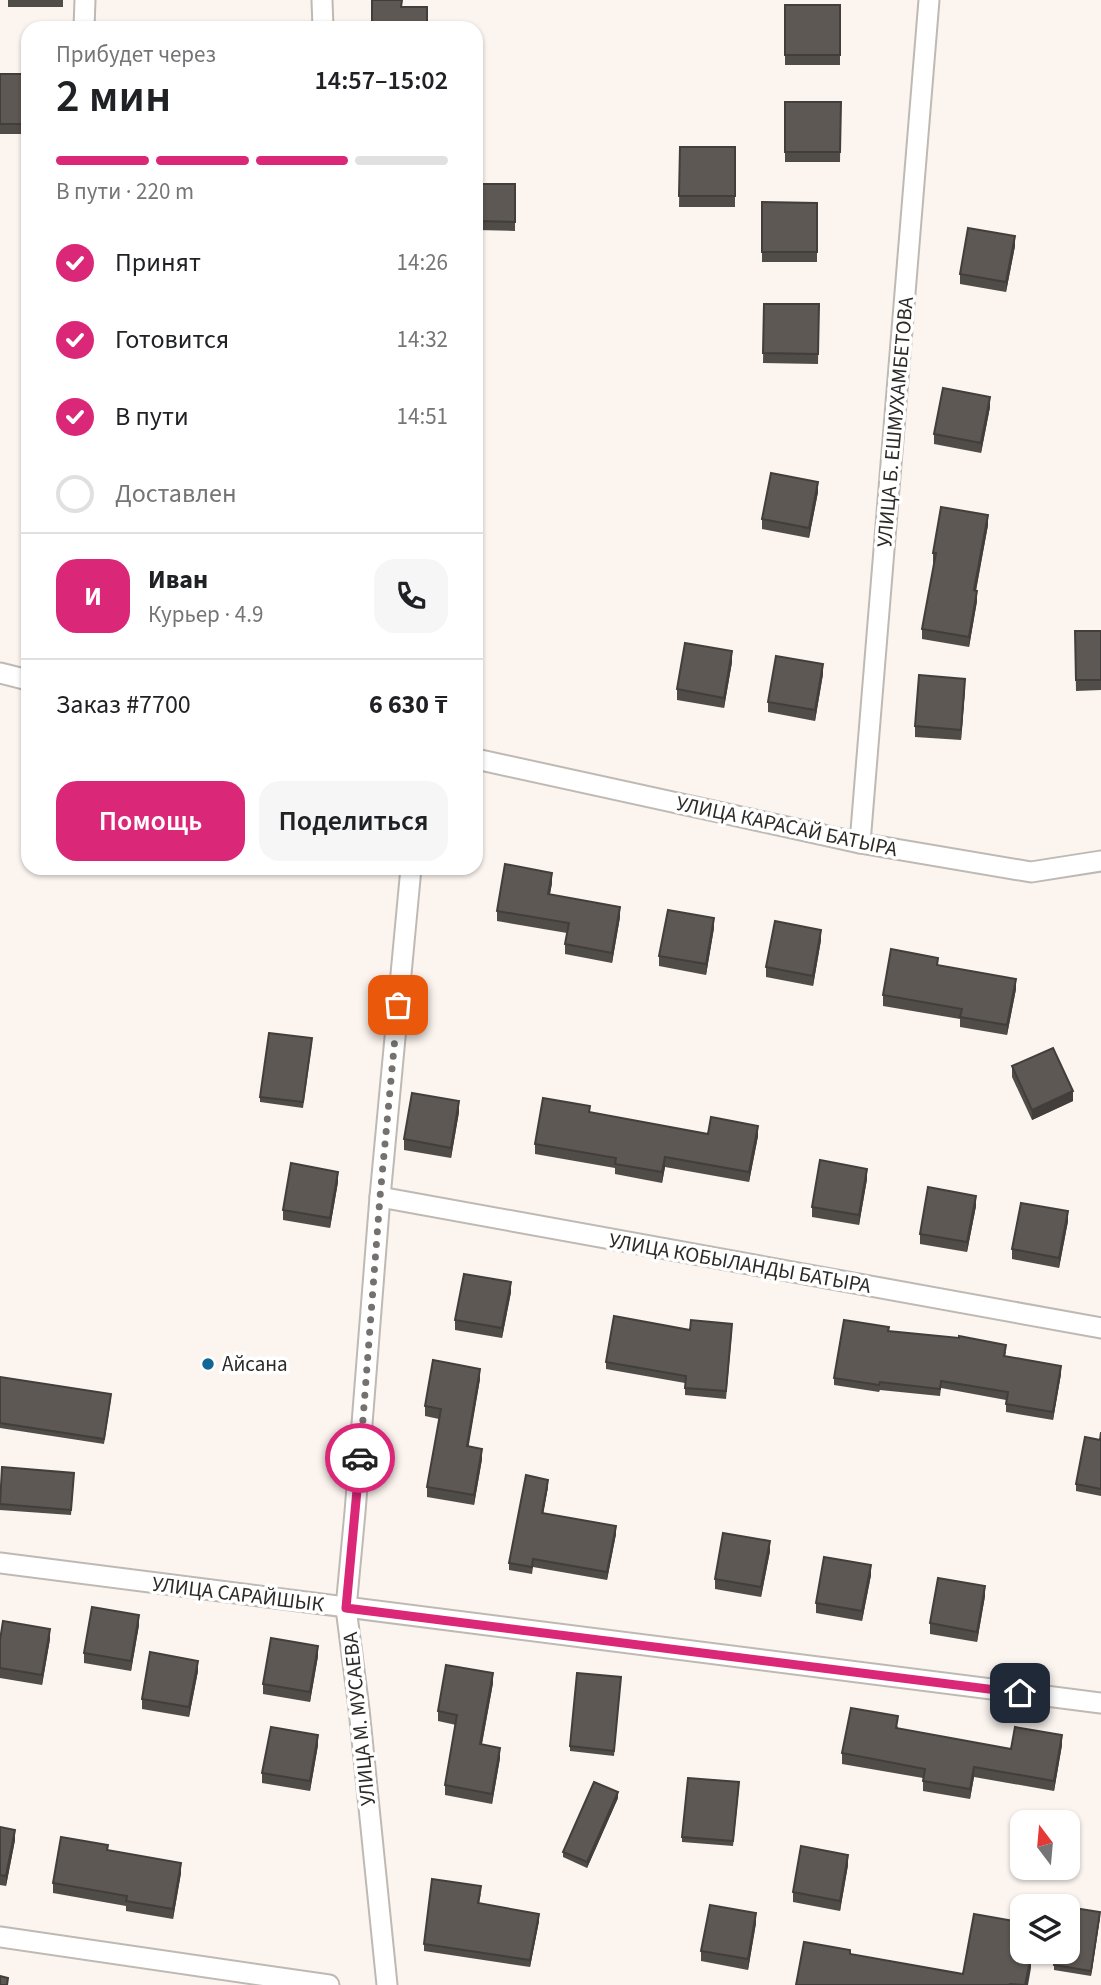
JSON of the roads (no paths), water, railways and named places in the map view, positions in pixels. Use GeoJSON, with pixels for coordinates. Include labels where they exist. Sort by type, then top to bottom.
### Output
{"type":"FeatureCollection","features":[{"type":"Feature","properties":{"kind":"street"},"geometry":{"type":"LineString","coordinates":[[84,21],[85,0]]}},
{"type":"Feature","properties":{"kind":"street"},"geometry":{"type":"LineString","coordinates":[[322,0],[323,21]]}},
{"type":"Feature","properties":{"kind":"street","name":"УЛИЦА Б. ЕШМУХАМБЕТОВА"},"geometry":{"type":"LineString","coordinates":[[860,843],[929,0]]}},
{"type":"Feature","properties":{"kind":"street"},"geometry":{"type":"LineString","coordinates":[[0,673],[21,678]]}},
{"type":"Feature","properties":{"kind":"street","name":"УЛИЦА КАРАСАЙ БАТЫРА"},"geometry":{"type":"LineString","coordinates":[[483,761],[860,843],[1031,872],[1101,861]]}},
{"type":"Feature","properties":{"kind":"street","name":"УЛИЦА М. МУСАЕВА"},"geometry":{"type":"LineString","coordinates":[[387,1985],[346,1608],[410,875]]}},
{"type":"Feature","properties":{"kind":"street","name":"УЛИЦА КОБЫЛАНДЫ БАТЫРА"},"geometry":{"type":"LineString","coordinates":[[380,1197],[1101,1328]]}},
{"type":"Feature","properties":{"kind":"street","name":"УЛИЦА САРАЙШЫК"},"geometry":{"type":"LineString","coordinates":[[0,1563],[1101,1703]]}},
{"type":"Feature","properties":{"kind":"street"},"geometry":{"type":"LineString","coordinates":[[0,1937],[329,1985]]}},
{"type":"Feature","properties":{"kind":"place","name":"Айсана"},"geometry":{"type":"Point","coordinates":[208,1364]}}]}
